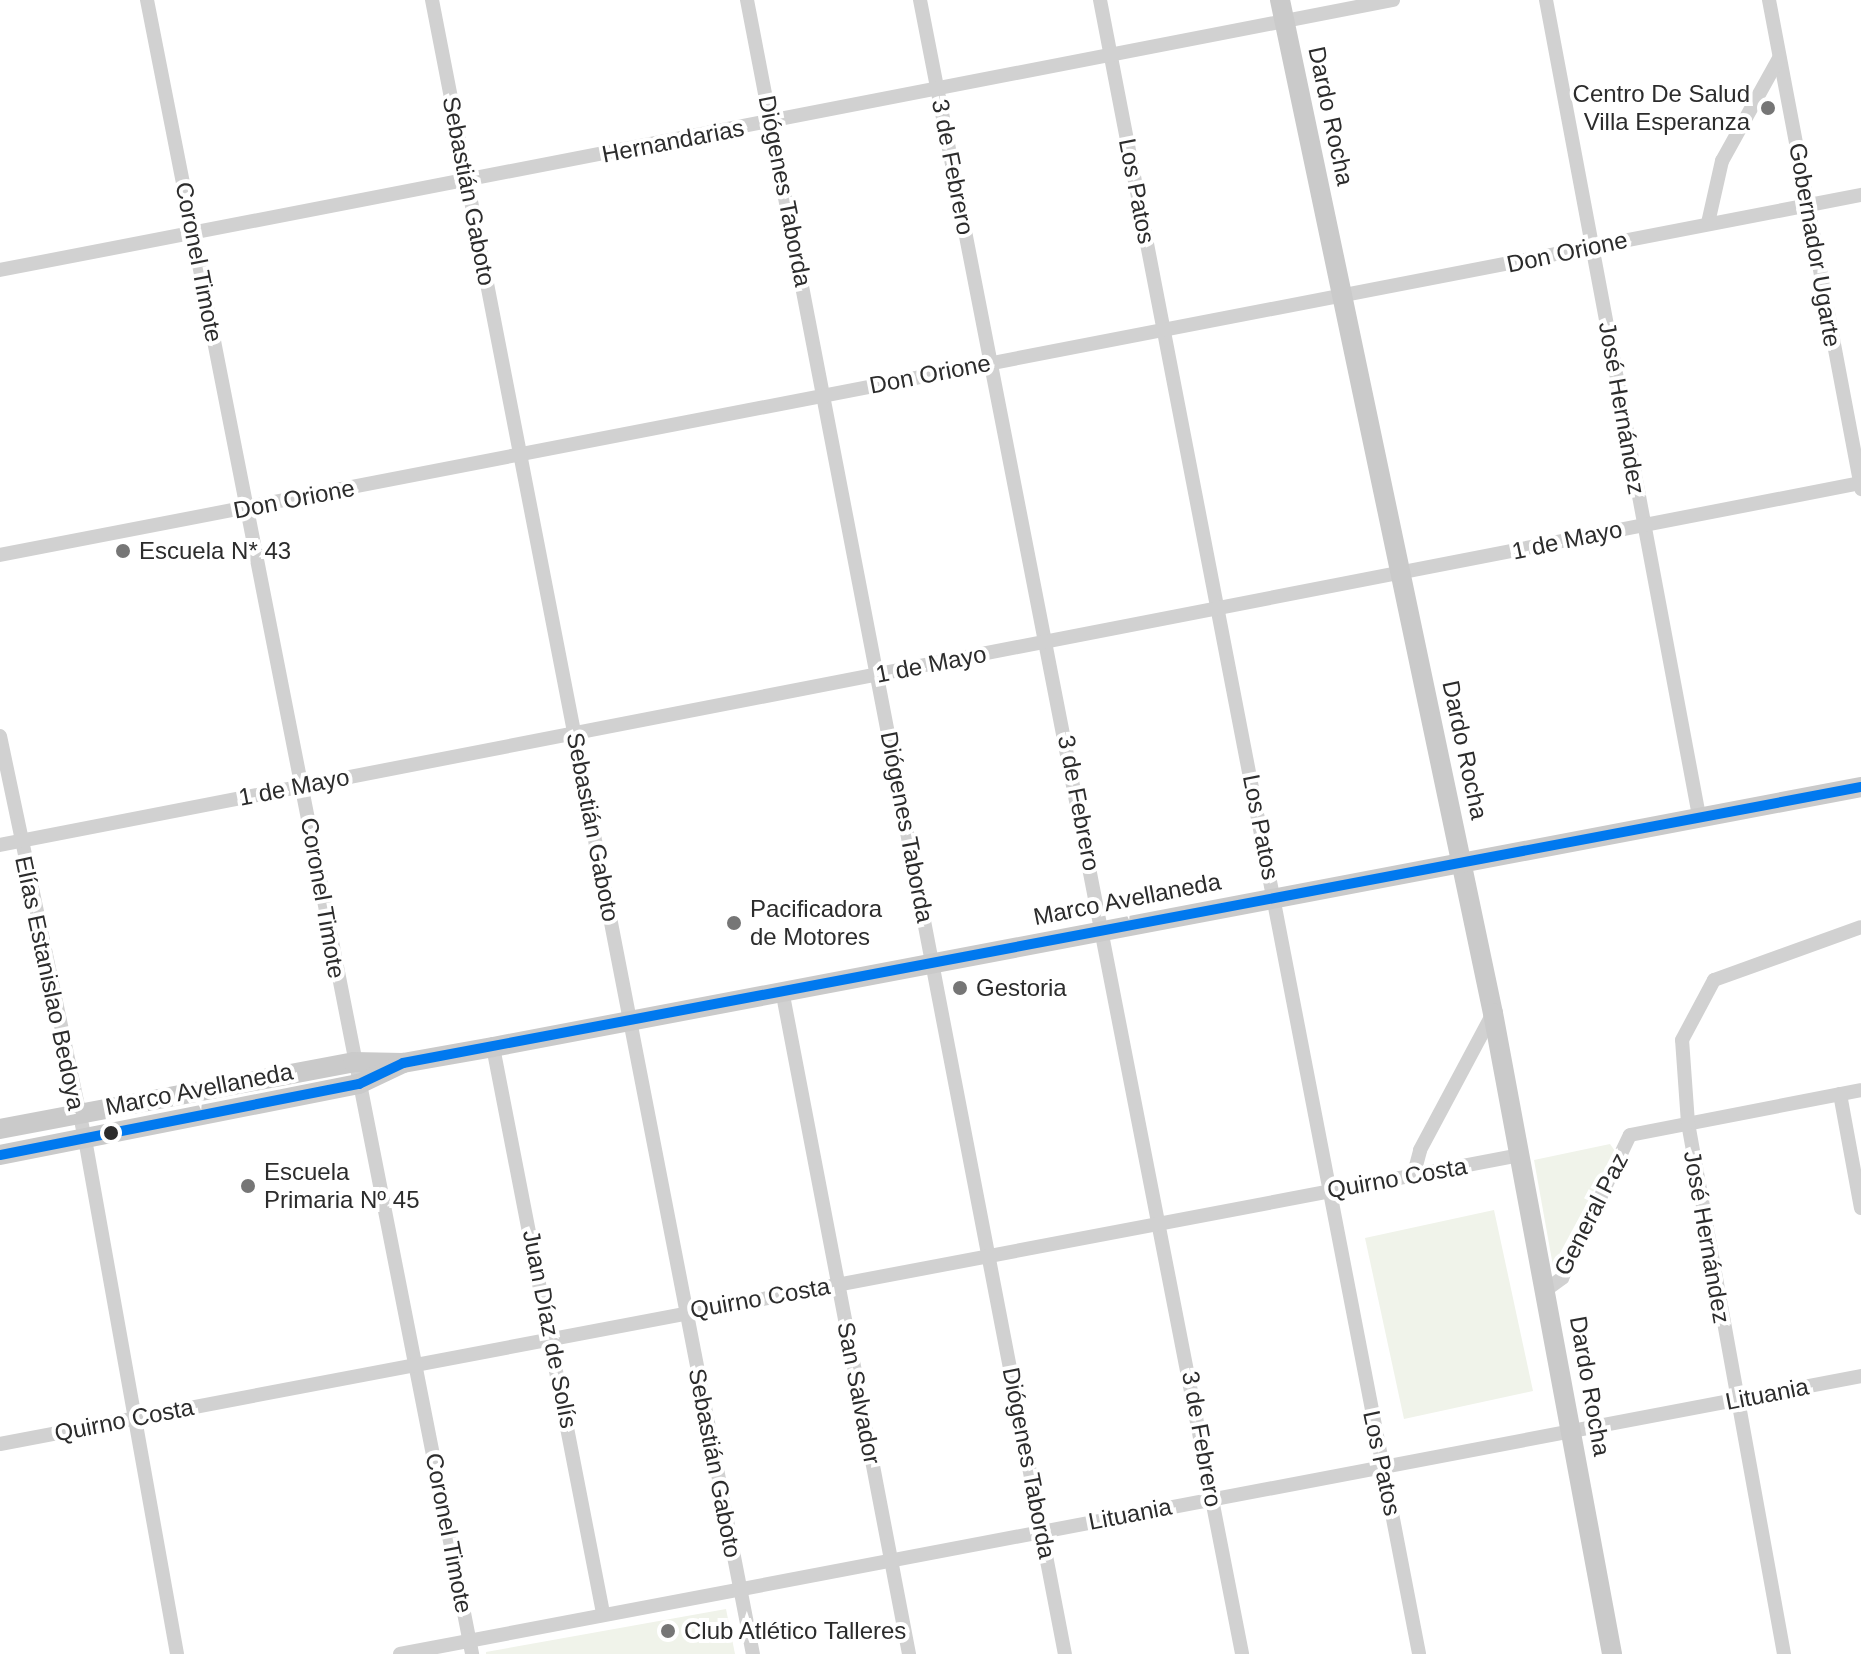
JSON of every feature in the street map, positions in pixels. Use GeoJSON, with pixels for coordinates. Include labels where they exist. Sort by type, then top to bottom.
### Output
{"type":"FeatureCollection","features":[{"type":"Feature","properties":{"kind":"street","name":"Coronel Timote"},"geometry":{"type":"LineString","coordinates":[[147,0],[302,786],[353,1062],[471,1647]]}},
{"type":"Feature","properties":{"kind":"street","name":"Sebastián Gaboto"},"geometry":{"type":"LineString","coordinates":[[432,0],[684,1312],[753,1654]]}},
{"type":"Feature","properties":{"kind":"street","name":"Diógenes Taborda"},"geometry":{"type":"LineString","coordinates":[[747,0],[773,122],[822,396],[934,963],[1065,1654]]}},
{"type":"Feature","properties":{"kind":"street","name":"3 de Febrero"},"geometry":{"type":"LineString","coordinates":[[920,0],[1163,1221],[1242,1654]]}},
{"type":"Feature","properties":{"kind":"street","name":"Los Patos"},"geometry":{"type":"LineString","coordinates":[[1100,0],[1220,608],[1419,1654]]}},
{"type":"Feature","properties":{"kind":"street","name":"Dardo Rocha"},"geometry":{"type":"LineString","coordinates":[[1280,0],[1493,1013],[1547,1289],[1612,1654]]}},
{"type":"Feature","properties":{"kind":"street","name":"Hernandarias"},"geometry":{"type":"LineString","coordinates":[[0,270],[1393,0]]}},
{"type":"Feature","properties":{"kind":"street","name":"José Hernández"},"geometry":{"type":"LineString","coordinates":[[1546,0],[1699,816]]}},
{"type":"Feature","properties":{"kind":"street","name":"Gobernador Ugarte"},"geometry":{"type":"LineString","coordinates":[[1769,0],[1860,485]]}},
{"type":"Feature","properties":{"kind":"street"},"geometry":{"type":"LineString","coordinates":[[1708,223],[1722,161],[1779,58]]}},
{"type":"Feature","properties":{"kind":"street","name":"Don Orione"},"geometry":{"type":"LineString","coordinates":[[0,555],[521,457],[992,362],[1343,298],[1861,195]]}},
{"type":"Feature","properties":{"kind":"street","name":"1 de Mayo"},"geometry":{"type":"LineString","coordinates":[[0,845],[1402,574],[1643,524],[1860,485]]}},
{"type":"Feature","properties":{"kind":"street","name":"Elías Estanislao Bedoya"},"geometry":{"type":"LineString","coordinates":[[0,736],[76,1114],[85,1139],[177,1654]]}},
{"type":"Feature","properties":{"kind":"street","name":"Marco Avellaneda"},"geometry":{"type":"LineString","coordinates":[[0,1129],[353,1062],[403,1063],[493,1047],[1861,787]]}},
{"type":"Feature","properties":{"kind":"street","name":"José Hernández"},"geometry":{"type":"LineString","coordinates":[[1784,1654],[1734,1401],[1688,1123],[1682,1040],[1707,987],[1861,927]]}},
{"type":"Feature","properties":{"kind":"street","name":"San Salvador"},"geometry":{"type":"LineString","coordinates":[[782,990],[909,1654]]}},
{"type":"Feature","properties":{"kind":"street"},"geometry":{"type":"LineString","coordinates":[[1413,1177],[1420,1150],[1493,1013]]}},
{"type":"Feature","properties":{"kind":"street","name":"Juan Díaz de Solís"},"geometry":{"type":"LineString","coordinates":[[493,1047],[553,1335],[603,1613]]}},
{"type":"Feature","properties":{"kind":"street","name":"Marco Avellaneda"},"geometry":{"type":"LineString","coordinates":[[0,1155],[359,1084],[403,1063]]}},
{"type":"Feature","properties":{"kind":"street"},"geometry":{"type":"LineString","coordinates":[[1688,1123],[1861,1090]]}},
{"type":"Feature","properties":{"kind":"street"},"geometry":{"type":"LineString","coordinates":[[1840,1094],[1861,1208]]}},
{"type":"Feature","properties":{"kind":"street","name":"General Paz"},"geometry":{"type":"LineString","coordinates":[[1547,1289],[1562,1278],[1630,1135],[1688,1123]]}},
{"type":"Feature","properties":{"kind":"street","name":"Quirno Costa"},"geometry":{"type":"LineString","coordinates":[[0,1444],[414,1361],[839,1285],[989,1253],[1521,1155]]}},
{"type":"Feature","properties":{"kind":"street","name":"Lituania"},"geometry":{"type":"LineString","coordinates":[[400,1654],[471,1647],[603,1613],[740,1586],[1043,1532],[1212,1497],[1861,1376]]}},
{"type":"Feature","properties":{"kind":"shaded area"},"geometry":{"type":"Polygon","coordinates":[[[1610,1144],[1615,1151],[1553,1266],[1534,1160],[1610,1144]]]}},
{"type":"Feature","properties":{"kind":"shaded area"},"geometry":{"type":"Polygon","coordinates":[[[1494,1210],[1533,1391],[1404,1419],[1365,1238],[1494,1210]]]}},
{"type":"Feature","properties":{"kind":"shaded area","name":"Club Atlético Talleres"},"geometry":{"type":"Polygon","coordinates":[[[726,1609],[735,1654],[486,1654],[486,1652],[726,1609]]]}},
{"type":"Feature","properties":{"kind":"transit line"},"geometry":{"type":"LineString","coordinates":[[0,1155],[359,1084],[403,1063],[1861,787]]}},
{"type":"Feature","properties":{"kind":"place","name":"Centro De Salud Villa Esperanza"},"geometry":{"type":"Point","coordinates":[1768,108]}},
{"type":"Feature","properties":{"kind":"place","name":"Escuela N* 43"},"geometry":{"type":"Point","coordinates":[123,551]}},
{"type":"Feature","properties":{"kind":"place","name":"Pacificadora de Motores"},"geometry":{"type":"Point","coordinates":[734,923]}},
{"type":"Feature","properties":{"kind":"place","name":"Gestoria"},"geometry":{"type":"Point","coordinates":[960,988]}},
{"type":"Feature","properties":{"kind":"place","name":"Escuela Primaria Nº 45"},"geometry":{"type":"Point","coordinates":[248,1186]}},
{"type":"Feature","properties":{"kind":"place","name":"Club Atlético Talleres"},"geometry":{"type":"Point","coordinates":[668,1631]}}]}
